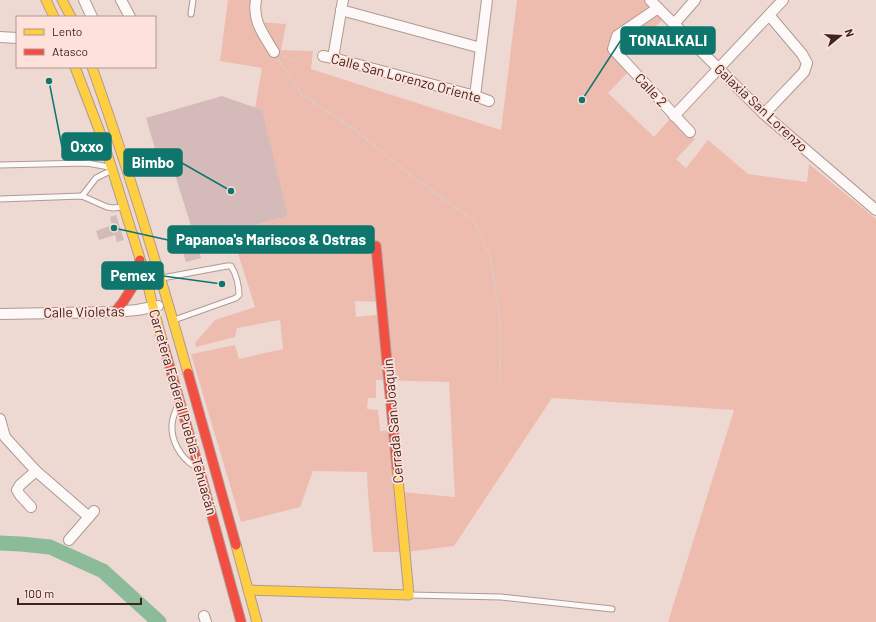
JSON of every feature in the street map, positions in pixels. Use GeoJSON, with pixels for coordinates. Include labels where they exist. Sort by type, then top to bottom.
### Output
{"type":"FeatureCollection","features":[{"type":"Feature","properties":{"kind":"main road"},"geometry":{"type":"LineString","coordinates":[[46,0],[54,16]]}},
{"type":"Feature","properties":{"kind":"main road"},"geometry":{"type":"LineString","coordinates":[[62,0],[70,16]]}},
{"type":"Feature","properties":{"kind":"main road","name":"Carretera Federal Puebla-Tehuacán"},"geometry":{"type":"LineString","coordinates":[[75,68],[101,135],[147,281],[241,622]]}},
{"type":"Feature","properties":{"kind":"main road","name":"Carretera Federal Puebla-Tehuacán"},"geometry":{"type":"LineString","coordinates":[[92,68],[111,120],[161,278],[257,622]]}},
{"type":"Feature","properties":{"kind":"main road","name":"Cerrada San Joaquín"},"geometry":{"type":"LineString","coordinates":[[376,246],[409,595]]}},
{"type":"Feature","properties":{"kind":"main road"},"geometry":{"type":"LineString","coordinates":[[115,312],[133,286],[140,260]]}},
{"type":"Feature","properties":{"kind":"main road"},"geometry":{"type":"LineString","coordinates":[[248,590],[409,595]]}},
{"type":"Feature","properties":{"kind":"street"},"geometry":{"type":"LineString","coordinates":[[84,0],[92,16]]}},
{"type":"Feature","properties":{"kind":"street"},"geometry":{"type":"LineString","coordinates":[[122,0],[130,16]]}},
{"type":"Feature","properties":{"kind":"street"},"geometry":{"type":"LineString","coordinates":[[256,0],[255,15],[259,26],[274,52]]}},
{"type":"Feature","properties":{"kind":"street"},"geometry":{"type":"LineString","coordinates":[[475,96],[487,0]]}},
{"type":"Feature","properties":{"kind":"street","name":"Galaxia San Lorenzo"},"geometry":{"type":"LineString","coordinates":[[650,0],[764,114],[876,210]]}},
{"type":"Feature","properties":{"kind":"street"},"geometry":{"type":"LineString","coordinates":[[674,24],[695,0]]}},
{"type":"Feature","properties":{"kind":"street"},"geometry":{"type":"LineString","coordinates":[[674,116],[783,0]]}},
{"type":"Feature","properties":{"kind":"street"},"geometry":{"type":"LineString","coordinates":[[342,5],[481,48]]}},
{"type":"Feature","properties":{"kind":"street","name":"Calle San Lorenzo Oriente"},"geometry":{"type":"LineString","coordinates":[[342,5],[328,57],[489,101]]}},
{"type":"Feature","properties":{"kind":"street","name":"Calle 2"},"geometry":{"type":"LineString","coordinates":[[658,8],[617,36],[612,49],[690,132]]}},
{"type":"Feature","properties":{"kind":"street"},"geometry":{"type":"LineString","coordinates":[[764,114],[804,72],[807,63],[802,54],[769,14]]}},
{"type":"Feature","properties":{"kind":"street"},"geometry":{"type":"LineString","coordinates":[[0,36],[16,38]]}},
{"type":"Feature","properties":{"kind":"street","name":"Calle Violetas"},"geometry":{"type":"LineString","coordinates":[[0,314],[115,312],[168,304]]}},
{"type":"Feature","properties":{"kind":"street"},"geometry":{"type":"LineString","coordinates":[[0,419],[3,438],[36,471],[91,514],[69,540]]}},
{"type":"Feature","properties":{"kind":"street"},"geometry":{"type":"LineString","coordinates":[[31,507],[17,490],[20,485],[36,471]]}},
{"type":"Feature","properties":{"kind":"lane"},"geometry":{"type":"LineString","coordinates":[[191,14],[193,0]]}},
{"type":"Feature","properties":{"kind":"lane"},"geometry":{"type":"LineString","coordinates":[[87,163],[101,135]]}},
{"type":"Feature","properties":{"kind":"lane"},"geometry":{"type":"LineString","coordinates":[[0,165],[87,163],[112,169]]}},
{"type":"Feature","properties":{"kind":"lane"},"geometry":{"type":"LineString","coordinates":[[82,196],[96,178],[112,169]]}},
{"type":"Feature","properties":{"kind":"lane"},"geometry":{"type":"LineString","coordinates":[[0,199],[82,196],[107,207],[124,207]]}},
{"type":"Feature","properties":{"kind":"lane"},"geometry":{"type":"LineString","coordinates":[[147,281],[231,266],[234,271],[239,290],[239,295],[236,298],[158,325]]}},
{"type":"Feature","properties":{"kind":"lane"},"geometry":{"type":"LineString","coordinates":[[180,401],[173,418],[173,436],[182,456],[191,464],[199,468]]}},
{"type":"Feature","properties":{"kind":"lane"},"geometry":{"type":"LineString","coordinates":[[409,595],[501,597],[612,609]]}},
{"type":"Feature","properties":{"kind":"path"},"geometry":{"type":"LineString","coordinates":[[274,52],[297,61]]}},
{"type":"Feature","properties":{"kind":"path"},"geometry":{"type":"LineString","coordinates":[[274,52],[303,95],[358,132],[408,173],[474,221],[490,258],[500,322],[500,384]]}},
{"type":"Feature","properties":{"kind":"shaded area"},"geometry":{"type":"Polygon","coordinates":[[[228,0],[258,0],[258,22],[286,24],[281,50],[313,51],[311,69],[501,130],[517,0],[649,0],[666,16],[625,57],[632,68],[608,93],[654,137],[670,119],[695,139],[676,159],[686,168],[708,140],[748,174],[807,182],[809,164],[876,219],[876,622],[668,622],[734,410],[552,398],[454,546],[406,552],[373,552],[367,472],[313,471],[300,507],[241,522],[191,354],[235,345],[239,359],[283,349],[280,320],[237,328],[235,337],[196,347],[195,343],[215,320],[255,307],[236,247],[229,248],[226,233],[288,216],[255,108],[262,68],[220,61],[228,0]],[[355,301],[356,317],[386,314],[385,302],[355,301]],[[376,380],[376,398],[368,398],[367,409],[378,410],[380,431],[396,430],[401,492],[455,497],[449,382],[376,380]]]}},
{"type":"Feature","properties":{"kind":"building"},"geometry":{"type":"Polygon","coordinates":[[[222,96],[262,110],[288,216],[196,241],[172,166],[161,169],[146,118],[222,96]]]}},
{"type":"Feature","properties":{"kind":"building"},"geometry":{"type":"Polygon","coordinates":[[[116,215],[124,240],[117,242],[115,235],[99,240],[96,231],[112,225],[110,217],[116,215]]]}},
{"type":"Feature","properties":{"kind":"building"},"geometry":{"type":"Polygon","coordinates":[[[197,244],[201,258],[186,262],[182,249],[197,244]]]}},
{"type":"Feature","properties":{"kind":"waterway"},"geometry":{"type":"LineString","coordinates":[[0,543],[50,547],[103,571],[159,622]]}},
{"type":"Feature","properties":{"kind":"traffic: slow"},"geometry":{"type":"LineString","coordinates":[[46,0],[54,16]]}},
{"type":"Feature","properties":{"kind":"traffic: slow"},"geometry":{"type":"LineString","coordinates":[[62,0],[70,16]]}},
{"type":"Feature","properties":{"kind":"traffic: slow"},"geometry":{"type":"LineString","coordinates":[[75,68],[101,135],[112,169],[147,281],[162,340]]}},
{"type":"Feature","properties":{"kind":"traffic: slow"},"geometry":{"type":"LineString","coordinates":[[92,68],[143,219],[188,373]]}},
{"type":"Feature","properties":{"kind":"traffic: slow"},"geometry":{"type":"LineString","coordinates":[[248,590],[409,595],[397,468]]}},
{"type":"Feature","properties":{"kind":"traffic: slow"},"geometry":{"type":"LineString","coordinates":[[236,545],[257,622]]}},
{"type":"Feature","properties":{"kind":"traffic: jam"},"geometry":{"type":"LineString","coordinates":[[376,246],[397,468]]}},
{"type":"Feature","properties":{"kind":"traffic: jam"},"geometry":{"type":"LineString","coordinates":[[115,312],[133,286],[140,260]]}},
{"type":"Feature","properties":{"kind":"traffic: jam"},"geometry":{"type":"LineString","coordinates":[[162,340],[241,622]]}},
{"type":"Feature","properties":{"kind":"traffic: jam"},"geometry":{"type":"LineString","coordinates":[[188,373],[236,545]]}},
{"type":"Feature","properties":{"kind":"place","name":"Oxxo"},"geometry":{"type":"Point","coordinates":[49,81]}},
{"type":"Feature","properties":{"kind":"place","name":"TONALKALI"},"geometry":{"type":"Point","coordinates":[582,100]}},
{"type":"Feature","properties":{"kind":"place","name":"Bimbo"},"geometry":{"type":"Point","coordinates":[231,191]}},
{"type":"Feature","properties":{"kind":"place","name":"Papanoa's Mariscos & Ostras"},"geometry":{"type":"Point","coordinates":[114,228]}},
{"type":"Feature","properties":{"kind":"place","name":"Pemex"},"geometry":{"type":"Point","coordinates":[222,284]}}]}
